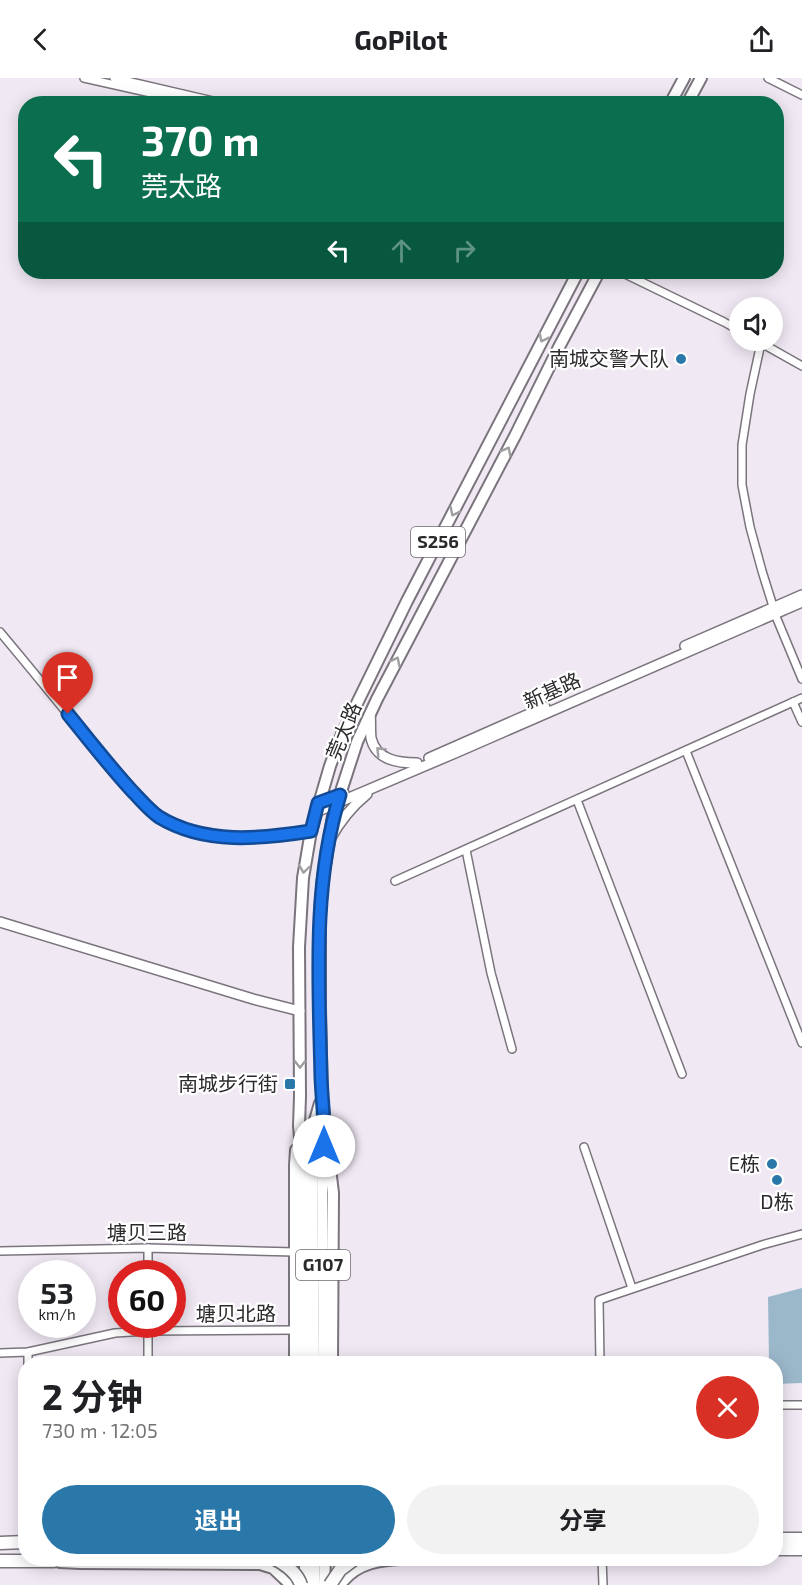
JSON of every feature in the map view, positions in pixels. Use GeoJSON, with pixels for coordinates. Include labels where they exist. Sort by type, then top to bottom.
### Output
{"type":"FeatureCollection","features":[{"type":"Feature","properties":{"kind":"highway"},"geometry":{"type":"LineString","coordinates":[[783,1539],[802,1539]]}},
{"type":"Feature","properties":{"kind":"highway"},"geometry":{"type":"LineString","coordinates":[[0,1543],[18,1542]]}},
{"type":"Feature","properties":{"kind":"highway"},"geometry":{"type":"LineString","coordinates":[[783,1549],[802,1549]]}},
{"type":"Feature","properties":{"kind":"highway"},"geometry":{"type":"LineString","coordinates":[[0,1561],[18,1561]]}},
{"type":"Feature","properties":{"kind":"highway"},"geometry":{"type":"LineString","coordinates":[[286,1566],[292,1570],[303,1585]]}},
{"type":"Feature","properties":{"kind":"highway"},"geometry":{"type":"LineString","coordinates":[[330,1585],[345,1566]]}},
{"type":"Feature","properties":{"kind":"main road"},"geometry":{"type":"LineString","coordinates":[[674,96],[684,78]]}},
{"type":"Feature","properties":{"kind":"main road"},"geometry":{"type":"LineString","coordinates":[[691,96],[701,78]]}},
{"type":"Feature","properties":{"kind":"main road","name":"莞太路"},"geometry":{"type":"LineString","coordinates":[[305,1356],[303,1168],[299,1126],[298,947],[306,851],[317,807],[342,734],[407,601],[574,279]]}},
{"type":"Feature","properties":{"kind":"main road","name":"莞太路"},"geometry":{"type":"LineString","coordinates":[[324,1356],[322,1166],[325,1125],[322,1097],[320,912],[333,816],[357,742],[370,713],[595,279]]}},
{"type":"Feature","properties":{"kind":"main road"},"geometry":{"type":"LineString","coordinates":[[300,1096],[308,1125],[312,1154]]}},
{"type":"Feature","properties":{"kind":"main road"},"geometry":{"type":"LineString","coordinates":[[314,1356],[312,1154],[314,1124],[322,1097]]}},
{"type":"Feature","properties":{"kind":"main road"},"geometry":{"type":"LineString","coordinates":[[325,1125],[333,1192],[332,1356]]}},
{"type":"Feature","properties":{"kind":"main road"},"geometry":{"type":"LineString","coordinates":[[295,1356],[295,1165],[299,1126]]}},
{"type":"Feature","properties":{"kind":"main road"},"geometry":{"type":"LineString","coordinates":[[268,1566],[292,1585]]}},
{"type":"Feature","properties":{"kind":"main road"},"geometry":{"type":"LineString","coordinates":[[277,1566],[283,1576]]}},
{"type":"Feature","properties":{"kind":"main road"},"geometry":{"type":"LineString","coordinates":[[303,1585],[304,1566]]}},
{"type":"Feature","properties":{"kind":"main road"},"geometry":{"type":"LineString","coordinates":[[314,1585],[315,1566]]}},
{"type":"Feature","properties":{"kind":"main road"},"geometry":{"type":"LineString","coordinates":[[324,1585],[325,1566]]}},
{"type":"Feature","properties":{"kind":"main road"},"geometry":{"type":"LineString","coordinates":[[340,1583],[353,1566]]}},
{"type":"Feature","properties":{"kind":"main road"},"geometry":{"type":"LineString","coordinates":[[340,1583],[362,1566]]}},
{"type":"Feature","properties":{"kind":"street"},"geometry":{"type":"LineString","coordinates":[[84,78],[164,96]]}},
{"type":"Feature","properties":{"kind":"street"},"geometry":{"type":"LineString","coordinates":[[114,78],[192,96]]}},
{"type":"Feature","properties":{"kind":"street"},"geometry":{"type":"LineString","coordinates":[[768,78],[802,95]]}},
{"type":"Feature","properties":{"kind":"street"},"geometry":{"type":"LineString","coordinates":[[570,286],[571,279]]}},
{"type":"Feature","properties":{"kind":"street"},"geometry":{"type":"LineString","coordinates":[[635,279],[729,326]]}},
{"type":"Feature","properties":{"kind":"street"},"geometry":{"type":"LineString","coordinates":[[757,351],[742,445],[742,485],[750,527],[774,610],[802,679]]}},
{"type":"Feature","properties":{"kind":"street"},"geometry":{"type":"LineString","coordinates":[[775,351],[802,366]]}},
{"type":"Feature","properties":{"kind":"street","name":"新基路"},"geometry":{"type":"LineString","coordinates":[[317,807],[378,786],[774,610],[802,595]]}},
{"type":"Feature","properties":{"kind":"street","name":"新基路"},"geometry":{"type":"LineString","coordinates":[[338,799],[774,610],[802,602]]}},
{"type":"Feature","properties":{"kind":"street"},"geometry":{"type":"LineString","coordinates":[[0,632],[122,780],[158,816],[189,831],[221,837],[274,836],[311,831]]}},
{"type":"Feature","properties":{"kind":"street"},"geometry":{"type":"LineString","coordinates":[[395,881],[802,698]]}},
{"type":"Feature","properties":{"kind":"street"},"geometry":{"type":"LineString","coordinates":[[793,702],[802,722]]}},
{"type":"Feature","properties":{"kind":"street"},"geometry":{"type":"LineString","coordinates":[[370,713],[371,735],[374,746],[380,754],[395,761],[417,763]]}},
{"type":"Feature","properties":{"kind":"street"},"geometry":{"type":"LineString","coordinates":[[686,750],[802,1043]]}},
{"type":"Feature","properties":{"kind":"street"},"geometry":{"type":"LineString","coordinates":[[329,842],[355,804],[378,786]]}},
{"type":"Feature","properties":{"kind":"street"},"geometry":{"type":"LineString","coordinates":[[578,800],[682,1074]]}},
{"type":"Feature","properties":{"kind":"street"},"geometry":{"type":"LineString","coordinates":[[466,850],[491,973],[512,1049]]}},
{"type":"Feature","properties":{"kind":"street"},"geometry":{"type":"LineString","coordinates":[[0,922],[253,999],[300,1011]]}},
{"type":"Feature","properties":{"kind":"street"},"geometry":{"type":"LineString","coordinates":[[584,1147],[632,1288]]}},
{"type":"Feature","properties":{"kind":"street"},"geometry":{"type":"LineString","coordinates":[[600,1356],[599,1299],[802,1234]]}},
{"type":"Feature","properties":{"kind":"street"},"geometry":{"type":"LineString","coordinates":[[148,1248],[148,1260]]}},
{"type":"Feature","properties":{"kind":"street","name":"塘贝三路"},"geometry":{"type":"LineString","coordinates":[[0,1251],[148,1248],[295,1252]]}},
{"type":"Feature","properties":{"kind":"street","name":"塘贝北路"},"geometry":{"type":"LineString","coordinates":[[186,1329],[295,1330]]}},
{"type":"Feature","properties":{"kind":"street","name":"塘贝北路"},"geometry":{"type":"LineString","coordinates":[[0,1353],[28,1352],[108,1335]]}},
{"type":"Feature","properties":{"kind":"street"},"geometry":{"type":"LineString","coordinates":[[148,1338],[148,1356]]}},
{"type":"Feature","properties":{"kind":"street"},"geometry":{"type":"LineString","coordinates":[[783,1405],[802,1405]]}},
{"type":"Feature","properties":{"kind":"street"},"geometry":{"type":"LineString","coordinates":[[602,1566],[603,1585]]}},
{"type":"Feature","properties":{"kind":"water"},"geometry":{"type":"Polygon","coordinates":[[[802,1288],[802,1383],[783,1384],[783,1356],[769,1356],[768,1297],[802,1288]]]}},
{"type":"Feature","properties":{"kind":"place","name":"南城交警大队"},"geometry":{"type":"Point","coordinates":[681,359]}},
{"type":"Feature","properties":{"kind":"place","name":"南城步行街"},"geometry":{"type":"Point","coordinates":[290,1084]}},
{"type":"Feature","properties":{"kind":"place","name":"E栋"},"geometry":{"type":"Point","coordinates":[772,1164]}},
{"type":"Feature","properties":{"kind":"place","name":"D栋"},"geometry":{"type":"Point","coordinates":[777,1180]}},
{"type":"Feature","properties":{"kind":"route"},"geometry":{"type":"LineString","coordinates":[[68,714],[146,806],[158,816],[198,834],[242,838],[311,831],[318,803],[340,795],[333,816],[320,912],[324,1146]]}}]}
